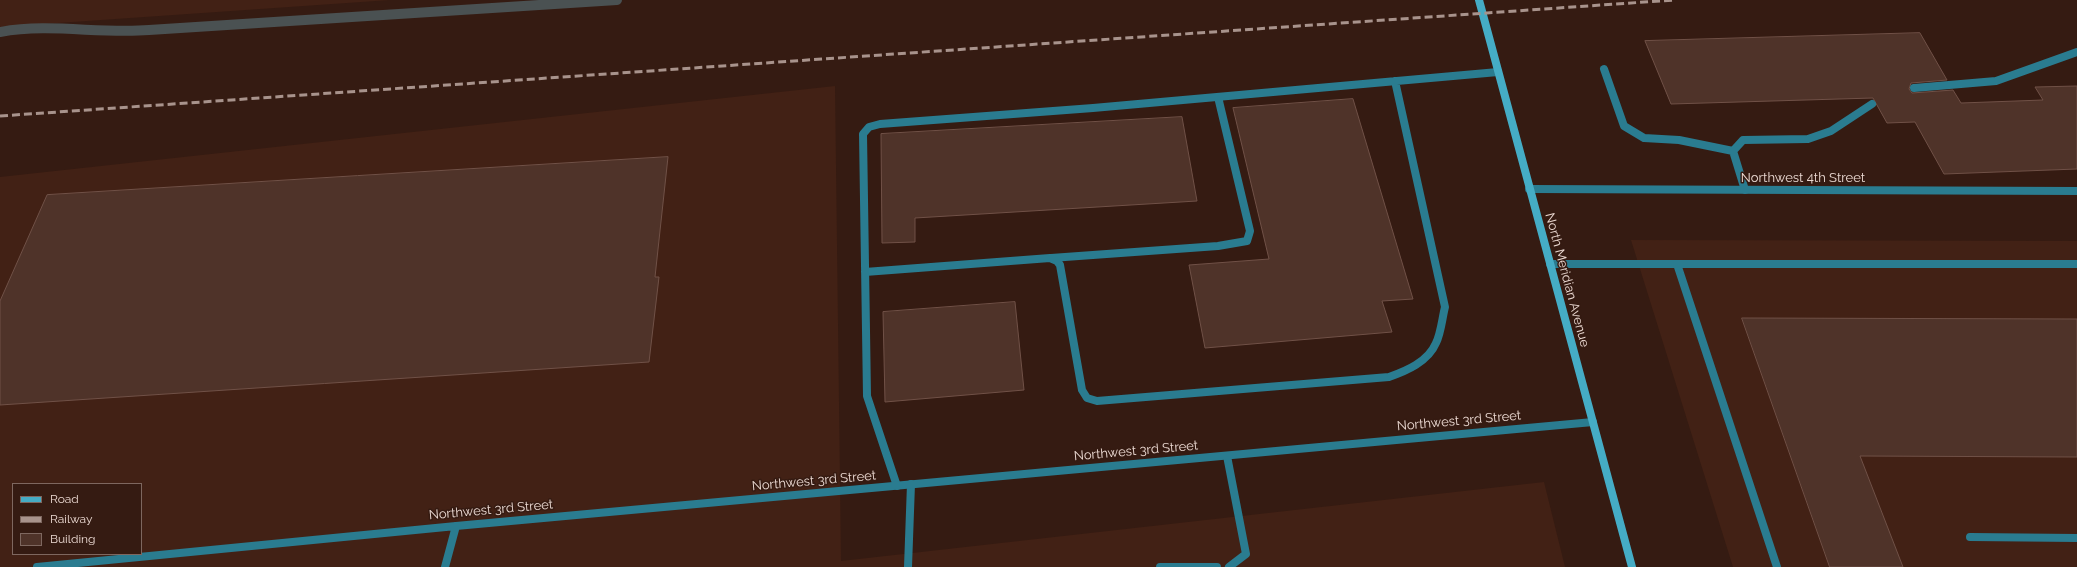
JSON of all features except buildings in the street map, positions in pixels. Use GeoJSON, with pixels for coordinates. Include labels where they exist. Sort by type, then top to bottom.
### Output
{"type":"FeatureCollection","features":[{"type":"Feature","properties":{"kind":"main road","name":"North Meridian Avenue"},"geometry":{"type":"LineString","coordinates":[[1479,0],[1632,567]]}},
{"type":"Feature","properties":{"kind":"street"},"geometry":{"type":"LineString","coordinates":[[1914,88],[1996,81],[2077,52]]}},
{"type":"Feature","properties":{"kind":"street"},"geometry":{"type":"LineString","coordinates":[[1604,69],[1624,126],[1644,138],[1679,140],[1733,151]]}},
{"type":"Feature","properties":{"kind":"street"},"geometry":{"type":"LineString","coordinates":[[897,486],[868,396],[862,134],[869,127],[880,124],[1218,97],[1498,72]]}},
{"type":"Feature","properties":{"kind":"street"},"geometry":{"type":"LineString","coordinates":[[1050,258],[1057,261],[1060,265],[1082,390],[1087,398],[1097,400],[1389,377],[1408,370],[1425,358],[1436,344],[1445,307],[1396,81]]}},
{"type":"Feature","properties":{"kind":"street"},"geometry":{"type":"LineString","coordinates":[[865,272],[1218,246],[1247,241],[1250,231],[1218,97]]}},
{"type":"Feature","properties":{"kind":"street"},"geometry":{"type":"LineString","coordinates":[[1733,151],[1743,140],[1808,139],[1831,131],[1872,104]]}},
{"type":"Feature","properties":{"kind":"street"},"geometry":{"type":"LineString","coordinates":[[1733,151],[1745,190]]}},
{"type":"Feature","properties":{"kind":"street","name":"Northwest 4th Street"},"geometry":{"type":"LineString","coordinates":[[1529,189],[2077,191]]}},
{"type":"Feature","properties":{"kind":"street"},"geometry":{"type":"LineString","coordinates":[[1550,264],[2077,264]]}},
{"type":"Feature","properties":{"kind":"street"},"geometry":{"type":"LineString","coordinates":[[1677,264],[1777,567]]}},
{"type":"Feature","properties":{"kind":"street","name":"Northwest 3rd Street"},"geometry":{"type":"LineString","coordinates":[[37,567],[456,526],[1593,422]]}},
{"type":"Feature","properties":{"kind":"street"},"geometry":{"type":"LineString","coordinates":[[1227,456],[1246,554],[1229,567]]}},
{"type":"Feature","properties":{"kind":"street"},"geometry":{"type":"LineString","coordinates":[[908,567],[911,484]]}},
{"type":"Feature","properties":{"kind":"street"},"geometry":{"type":"LineString","coordinates":[[445,567],[456,526]]}},
{"type":"Feature","properties":{"kind":"street"},"geometry":{"type":"LineString","coordinates":[[1970,537],[2077,538]]}},
{"type":"Feature","properties":{"kind":"street"},"geometry":{"type":"LineString","coordinates":[[1160,567],[1218,567]]}},
{"type":"Feature","properties":{"kind":"shaded area"},"geometry":{"type":"Polygon","coordinates":[[[0,0],[390,0],[0,27],[0,0]]]}},
{"type":"Feature","properties":{"kind":"shaded area"},"geometry":{"type":"Polygon","coordinates":[[[835,86],[841,561],[1544,482],[1565,567],[0,567],[0,177],[835,86]]]}},
{"type":"Feature","properties":{"kind":"shaded area"},"geometry":{"type":"Polygon","coordinates":[[[1631,240],[2077,241],[2077,567],[1733,567],[1631,240]]]}},
{"type":"Feature","properties":{"kind":"waterway"},"geometry":{"type":"LineString","coordinates":[[0,32],[37,28],[130,31],[617,0]]}},
{"type":"Feature","properties":{"kind":"railway"},"geometry":{"type":"LineString","coordinates":[[0,116],[1674,0]]}}]}
